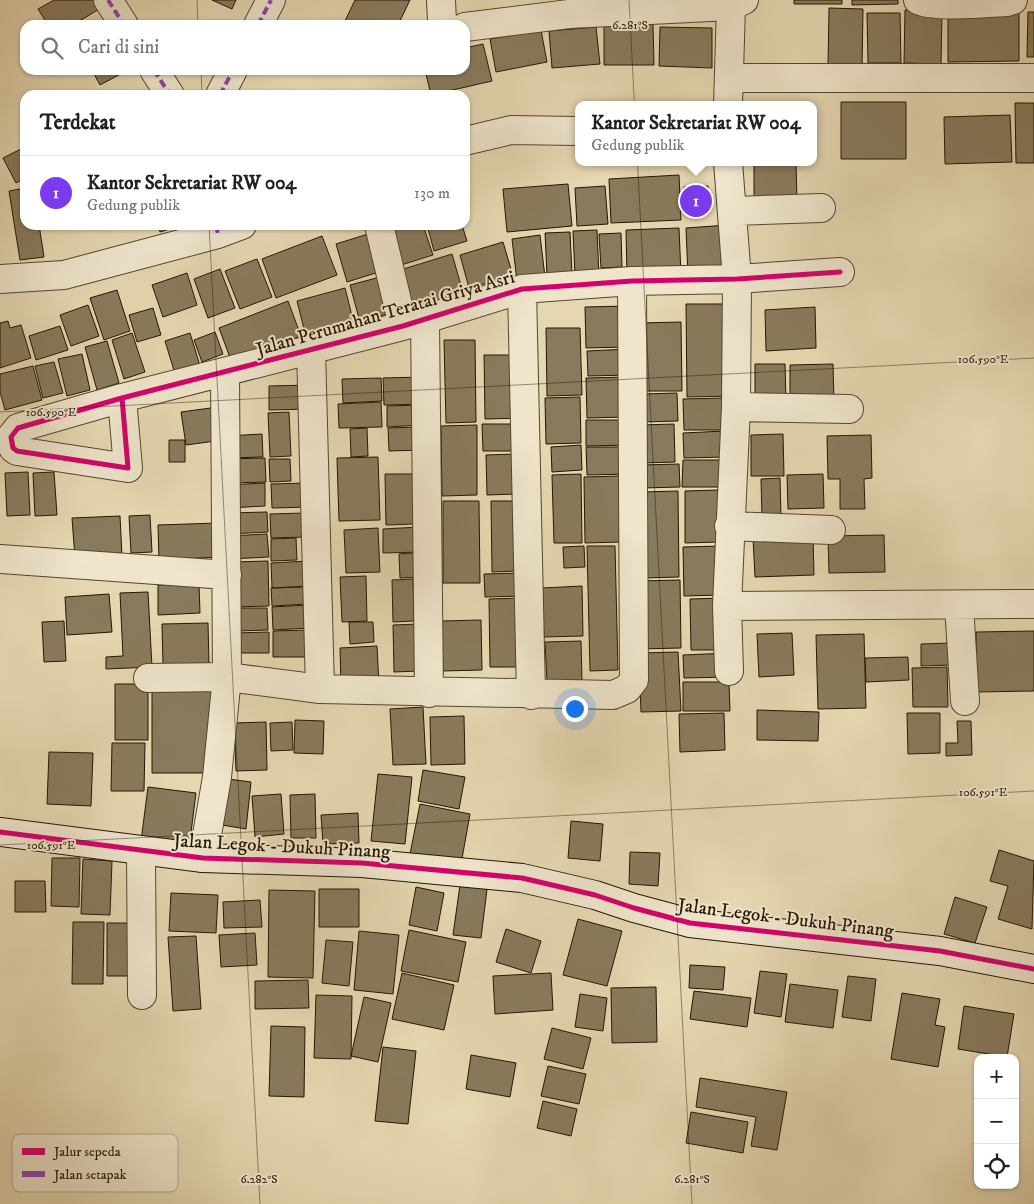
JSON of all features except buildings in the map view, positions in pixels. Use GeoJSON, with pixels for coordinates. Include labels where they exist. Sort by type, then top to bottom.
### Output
{"type":"FeatureCollection","features":[{"type":"Feature","properties":{"kind":"street"},"geometry":{"type":"LineString","coordinates":[[108,0],[121,20]]}},
{"type":"Feature","properties":{"kind":"street"},"geometry":{"type":"LineString","coordinates":[[261,20],[271,0]]}},
{"type":"Feature","properties":{"kind":"street"},"geometry":{"type":"LineString","coordinates":[[441,0],[442,20]]}},
{"type":"Feature","properties":{"kind":"street"},"geometry":{"type":"LineString","coordinates":[[918,0],[923,3],[940,3],[1008,2],[1013,0]]}},
{"type":"Feature","properties":{"kind":"street"},"geometry":{"type":"LineString","coordinates":[[470,26],[569,7],[737,3],[729,92],[1034,78]]}},
{"type":"Feature","properties":{"kind":"street"},"geometry":{"type":"LineString","coordinates":[[157,75],[167,90]]}},
{"type":"Feature","properties":{"kind":"street"},"geometry":{"type":"LineString","coordinates":[[223,90],[231,75]]}},
{"type":"Feature","properties":{"kind":"street"},"geometry":{"type":"LineString","coordinates":[[470,140],[511,130],[575,131]]}},
{"type":"Feature","properties":{"kind":"street"},"geometry":{"type":"LineString","coordinates":[[728,166],[737,279],[736,407],[729,526],[727,606],[729,671]]}},
{"type":"Feature","properties":{"kind":"street"},"geometry":{"type":"LineString","coordinates":[[733,211],[821,208]]}},
{"type":"Feature","properties":{"kind":"street"},"geometry":{"type":"LineString","coordinates":[[0,280],[64,275],[218,230]]}},
{"type":"Feature","properties":{"kind":"street"},"geometry":{"type":"LineString","coordinates":[[381,230],[414,323]]}},
{"type":"Feature","properties":{"kind":"street","name":"Jalan Perumahan Teratai Griya Asri"},"geometry":{"type":"LineString","coordinates":[[122,398],[414,323],[522,289],[632,281],[737,279],[840,272]]}},
{"type":"Feature","properties":{"kind":"street"},"geometry":{"type":"LineString","coordinates":[[148,678],[227,677],[320,689],[429,693],[613,695],[627,689],[634,680],[632,281]]}},
{"type":"Feature","properties":{"kind":"street","name":"Jalan Perumahan Teratai Griya Asri"},"geometry":{"type":"LineString","coordinates":[[522,289],[531,695]]}},
{"type":"Feature","properties":{"kind":"street","name":"Jalan Perumahan Teratai Griya Asri"},"geometry":{"type":"LineString","coordinates":[[414,323],[429,693]]}},
{"type":"Feature","properties":{"kind":"street","name":"Jalan Perumahan Teratai Griya Asri"},"geometry":{"type":"LineString","coordinates":[[311,349],[320,689]]}},
{"type":"Feature","properties":{"kind":"street"},"geometry":{"type":"LineString","coordinates":[[204,858],[217,777],[227,677],[225,372]]}},
{"type":"Feature","properties":{"kind":"street"},"geometry":{"type":"LineString","coordinates":[[736,407],[848,409]]}},
{"type":"Feature","properties":{"kind":"street"},"geometry":{"type":"LineString","coordinates":[[729,526],[831,530]]}},
{"type":"Feature","properties":{"kind":"street"},"geometry":{"type":"LineString","coordinates":[[0,559],[227,575]]}},
{"type":"Feature","properties":{"kind":"street"},"geometry":{"type":"LineString","coordinates":[[727,606],[1034,604]]}},
{"type":"Feature","properties":{"kind":"street"},"geometry":{"type":"LineString","coordinates":[[959,605],[964,701]]}},
{"type":"Feature","properties":{"kind":"street","name":"Jalan Legok - Dukuh Pinang"},"geometry":{"type":"LineString","coordinates":[[0,832],[204,858],[362,863],[522,878],[595,894],[634,908],[690,923],[940,951],[1034,969]]}},
{"type":"Feature","properties":{"kind":"street"},"geometry":{"type":"LineString","coordinates":[[141,851],[142,995]]}},
{"type":"Feature","properties":{"kind":"marked path"},"geometry":{"type":"LineString","coordinates":[[108,0],[121,20]]}},
{"type":"Feature","properties":{"kind":"marked path"},"geometry":{"type":"LineString","coordinates":[[261,20],[271,0]]}},
{"type":"Feature","properties":{"kind":"marked path"},"geometry":{"type":"LineString","coordinates":[[157,75],[167,90]]}},
{"type":"Feature","properties":{"kind":"marked path"},"geometry":{"type":"LineString","coordinates":[[223,90],[230,75]]}},
{"type":"Feature","properties":{"kind":"marked path"},"geometry":{"type":"LineString","coordinates":[[217,230],[218,234]]}},
{"type":"Feature","properties":{"kind":"cycle path"},"geometry":{"type":"LineString","coordinates":[[122,398],[128,468],[17,451],[13,448],[11,437],[18,428],[122,398],[403,326],[522,289],[632,281],[737,279],[840,272]]}},
{"type":"Feature","properties":{"kind":"cycle path"},"geometry":{"type":"LineString","coordinates":[[0,832],[203,858],[362,863],[522,878],[595,895],[690,923],[940,951],[1034,969]]}},
{"type":"Feature","properties":{"kind":"place","name":"Kantor Sekretariat RW 004"},"geometry":{"type":"Point","coordinates":[696,201]}}]}
